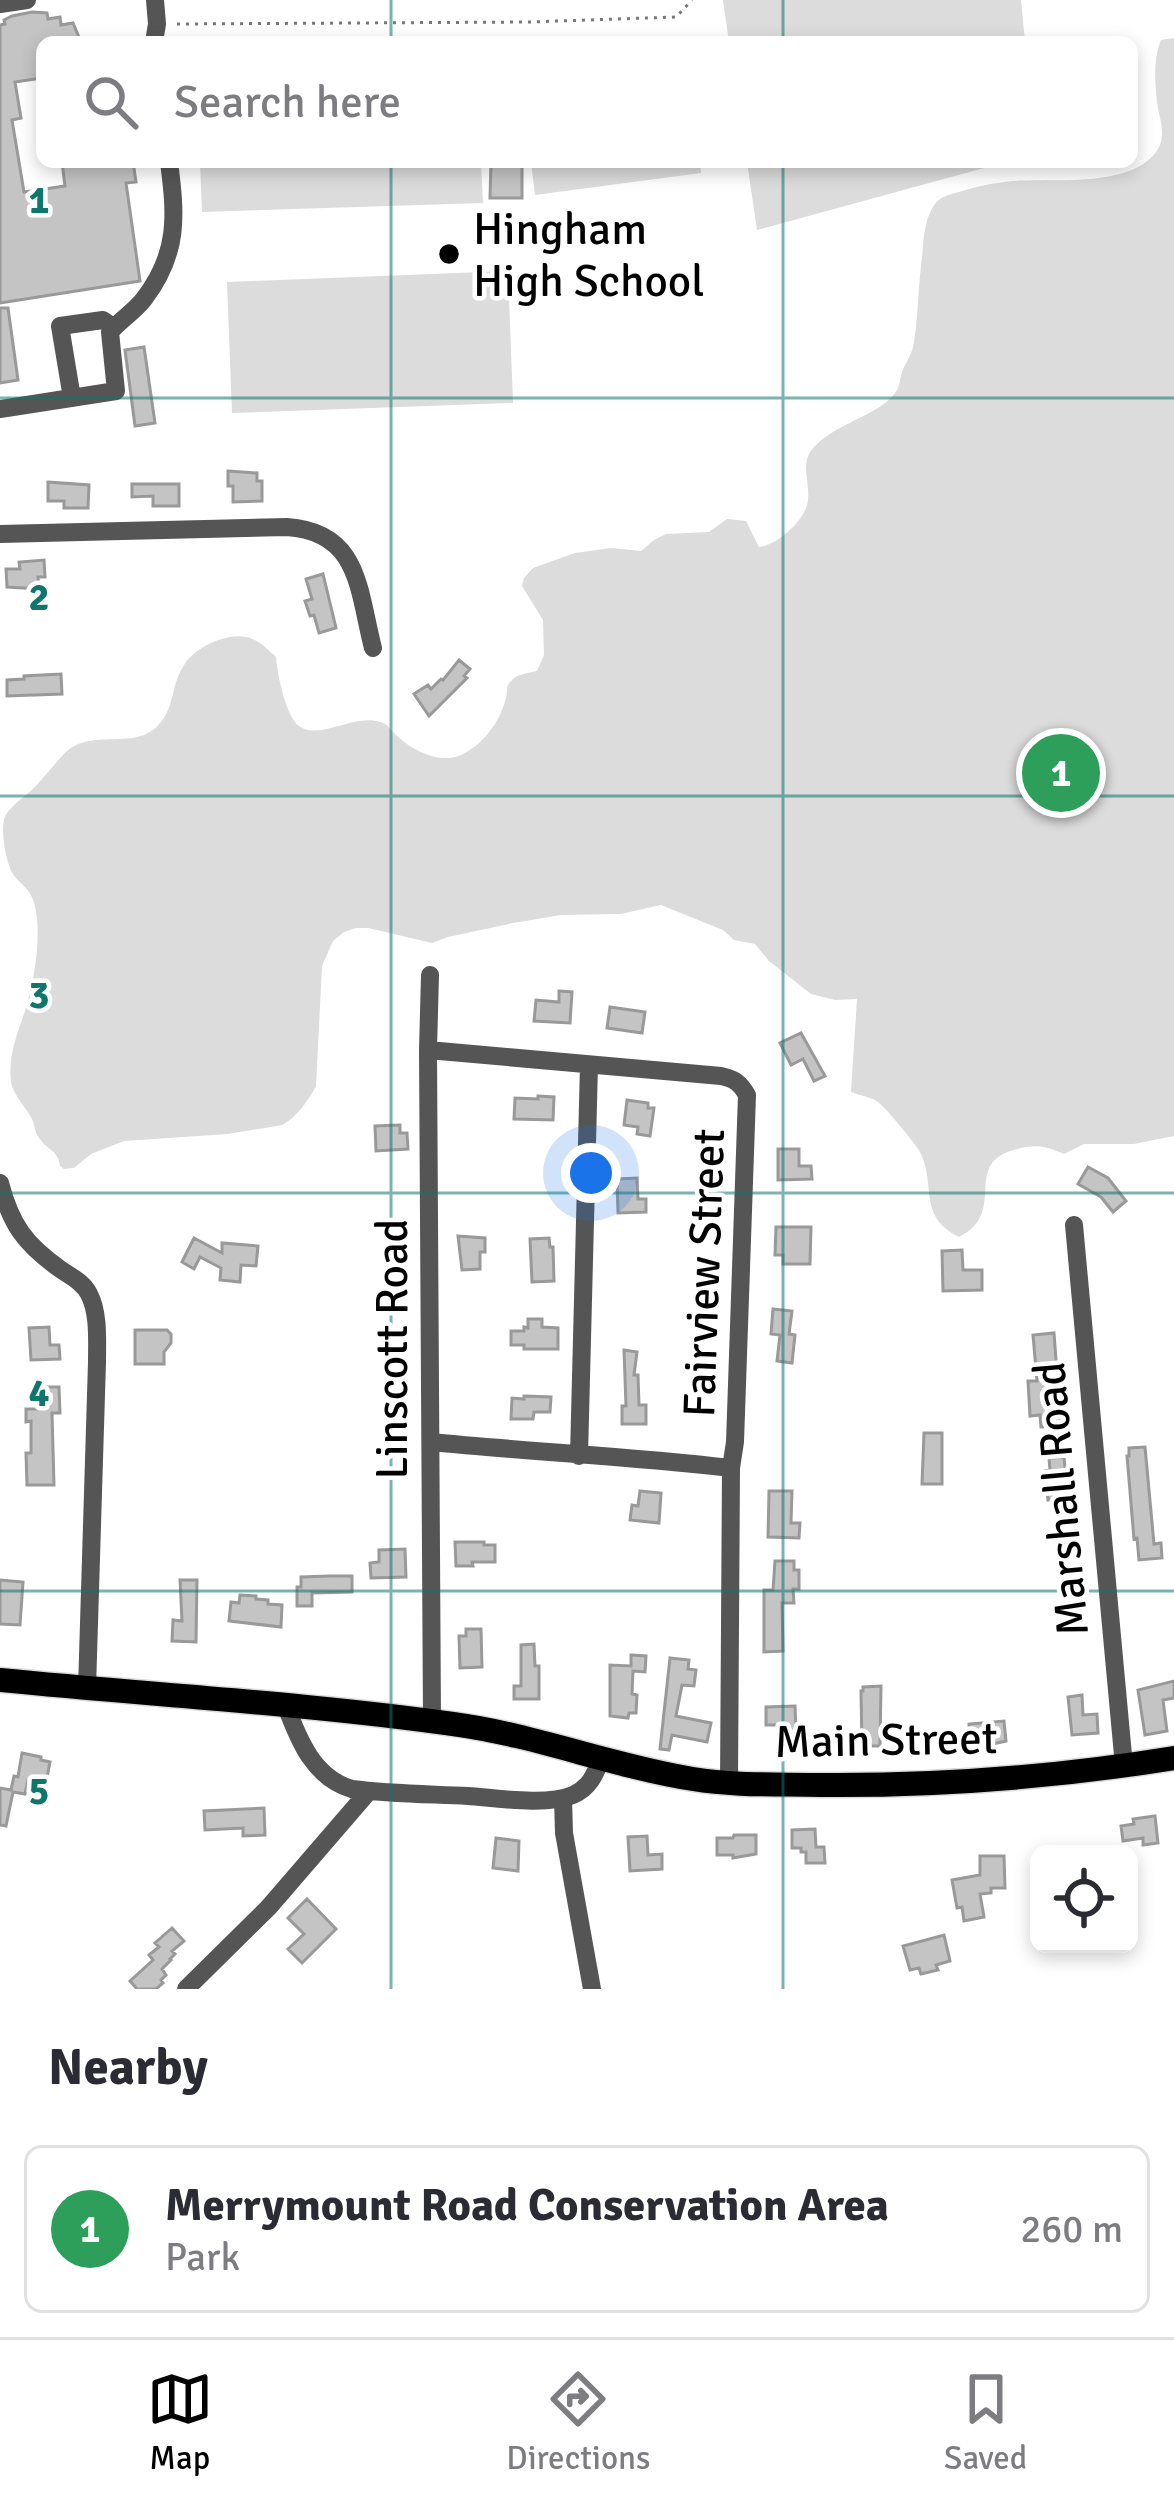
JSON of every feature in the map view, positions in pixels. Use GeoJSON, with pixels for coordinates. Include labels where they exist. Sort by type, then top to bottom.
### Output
{"type":"FeatureCollection","features":[{"type":"Feature","properties":{"kind":"main road","name":"Main Street"},"geometry":{"type":"LineString","coordinates":[[0,1680],[432,1721],[497,1732],[663,1774],[729,1783],[894,1785],[1042,1777],[1174,1758]]}},
{"type":"Feature","properties":{"kind":"street"},"geometry":{"type":"LineString","coordinates":[[0,4],[27,0]]}},
{"type":"Feature","properties":{"kind":"street"},"geometry":{"type":"LineString","coordinates":[[155,0],[155,33]]}},
{"type":"Feature","properties":{"kind":"street"},"geometry":{"type":"LineString","coordinates":[[0,409],[116,392],[109,339],[113,327],[145,298],[168,257],[175,218],[170,168]]}},
{"type":"Feature","properties":{"kind":"street"},"geometry":{"type":"LineString","coordinates":[[72,398],[60,326],[103,320],[113,327]]}},
{"type":"Feature","properties":{"kind":"street"},"geometry":{"type":"LineString","coordinates":[[0,534],[287,527],[318,533],[342,548],[349,562],[373,648]]}},
{"type":"Feature","properties":{"kind":"street","name":"Linscott Road"},"geometry":{"type":"LineString","coordinates":[[430,975],[432,1721]]}},
{"type":"Feature","properties":{"kind":"street","name":"Fairview Street"},"geometry":{"type":"LineString","coordinates":[[428,1049],[721,1076],[741,1084],[747,1095],[731,1468],[729,1783]]}},
{"type":"Feature","properties":{"kind":"street"},"geometry":{"type":"LineString","coordinates":[[579,1456],[589,1065]]}},
{"type":"Feature","properties":{"kind":"street"},"geometry":{"type":"LineString","coordinates":[[0,1183],[9,1214],[30,1246],[81,1283],[94,1308],[97,1362],[87,1689]]}},
{"type":"Feature","properties":{"kind":"street","name":"Marshall Road"},"geometry":{"type":"LineString","coordinates":[[1074,1225],[1124,1766]]}},
{"type":"Feature","properties":{"kind":"street"},"geometry":{"type":"LineString","coordinates":[[431,1442],[731,1468]]}},
{"type":"Feature","properties":{"kind":"street"},"geometry":{"type":"LineString","coordinates":[[286,1706],[310,1759],[325,1775],[338,1785],[369,1791],[563,1798],[588,1785],[601,1759]]}},
{"type":"Feature","properties":{"kind":"street"},"geometry":{"type":"LineString","coordinates":[[186,1989],[269,1907],[369,1791]]}},
{"type":"Feature","properties":{"kind":"street"},"geometry":{"type":"LineString","coordinates":[[563,1798],[564,1833],[592,1989]]}},
{"type":"Feature","properties":{"kind":"path"},"geometry":{"type":"LineString","coordinates":[[155,33],[676,17],[692,0]]}},
{"type":"Feature","properties":{"kind":"shaded area"},"geometry":{"type":"Polygon","coordinates":[[[723,0],[1021,0],[1024,36],[728,36],[723,0]]]}},
{"type":"Feature","properties":{"kind":"shaded area"},"geometry":{"type":"Polygon","coordinates":[[[1174,38],[1174,1136],[1134,1144],[1084,1144],[1064,1154],[1030,1147],[1000,1156],[987,1176],[981,1215],[959,1237],[946,1229],[933,1210],[925,1166],[914,1143],[878,1102],[851,1092],[857,999],[811,994],[755,944],[734,940],[723,930],[661,905],[621,914],[561,915],[432,943],[368,928],[344,932],[333,941],[322,966],[316,1086],[293,1118],[282,1125],[228,1134],[124,1141],[91,1154],[74,1168],[60,1166],[55,1153],[38,1136],[11,1082],[12,1054],[34,974],[37,923],[32,898],[6,856],[3,832],[8,811],[77,745],[134,738],[159,725],[188,660],[210,643],[229,637],[254,640],[276,657],[286,704],[294,721],[307,730],[370,720],[385,724],[408,745],[434,757],[452,758],[469,751],[495,724],[509,683],[537,671],[544,655],[543,620],[522,586],[533,568],[575,553],[611,548],[641,551],[666,534],[709,532],[727,519],[746,521],[759,547],[783,536],[806,507],[809,454],[828,435],[880,407],[898,388],[913,347],[924,234],[935,204],[946,196],[986,185],[1093,179],[1138,168],[1159,147],[1162,136],[1155,71],[1161,40],[1174,38]]]}},
{"type":"Feature","properties":{"kind":"shaded area"},"geometry":{"type":"Polygon","coordinates":[[[200,168],[481,168],[483,203],[202,212],[200,168]]]}},
{"type":"Feature","properties":{"kind":"shaded area"},"geometry":{"type":"Polygon","coordinates":[[[532,168],[701,168],[701,173],[535,195],[532,168]]]}},
{"type":"Feature","properties":{"kind":"shaded area"},"geometry":{"type":"Polygon","coordinates":[[[748,168],[984,168],[757,230],[748,168]]]}},
{"type":"Feature","properties":{"kind":"shaded area"},"geometry":{"type":"Polygon","coordinates":[[[508,271],[513,403],[232,413],[227,282],[508,271]]]}},
{"type":"Feature","properties":{"kind":"building"},"geometry":{"type":"Polygon","coordinates":[[[47,13],[48,19],[60,17],[61,25],[73,23],[78,36],[36,36],[36,79],[15,82],[21,118],[12,120],[24,192],[65,186],[63,168],[134,168],[136,182],[126,183],[140,281],[0,303],[0,25],[12,16],[47,13]]]}},
{"type":"Feature","properties":{"kind":"building"},"geometry":{"type":"Polygon","coordinates":[[[491,168],[522,168],[522,198],[490,198],[491,168]]]}},
{"type":"Feature","properties":{"kind":"building"},"geometry":{"type":"Polygon","coordinates":[[[0,308],[8,308],[18,380],[0,383],[0,308]]]}},
{"type":"Feature","properties":{"kind":"building"},"geometry":{"type":"Polygon","coordinates":[[[144,347],[155,423],[135,426],[125,350],[144,347]]]}},
{"type":"Feature","properties":{"kind":"building"},"geometry":{"type":"Polygon","coordinates":[[[228,471],[257,473],[262,501],[233,502],[228,471]]]}},
{"type":"Feature","properties":{"kind":"building"},"geometry":{"type":"Polygon","coordinates":[[[48,482],[89,485],[88,508],[64,508],[64,501],[48,501],[48,482]]]}},
{"type":"Feature","properties":{"kind":"building"},"geometry":{"type":"Polygon","coordinates":[[[132,484],[179,484],[179,506],[153,506],[153,496],[132,497],[132,484]]]}},
{"type":"Feature","properties":{"kind":"building"},"geometry":{"type":"Polygon","coordinates":[[[44,560],[45,577],[38,577],[39,589],[7,587],[6,569],[20,569],[19,562],[44,560]]]}},
{"type":"Feature","properties":{"kind":"building"},"geometry":{"type":"Polygon","coordinates":[[[323,574],[336,628],[319,633],[305,601],[312,599],[306,579],[323,574]]]}},
{"type":"Feature","properties":{"kind":"building"},"geometry":{"type":"Polygon","coordinates":[[[459,660],[470,669],[467,678],[429,716],[414,694],[443,680],[459,660]]]}},
{"type":"Feature","properties":{"kind":"building"},"geometry":{"type":"Polygon","coordinates":[[[61,674],[62,694],[7,696],[7,680],[61,674]]]}},
{"type":"Feature","properties":{"kind":"building"},"geometry":{"type":"Polygon","coordinates":[[[559,991],[572,992],[570,1023],[534,1021],[536,1000],[559,1002],[559,991]]]}},
{"type":"Feature","properties":{"kind":"building"},"geometry":{"type":"Polygon","coordinates":[[[610,1007],[645,1012],[642,1033],[607,1028],[610,1007]]]}},
{"type":"Feature","properties":{"kind":"building"},"geometry":{"type":"Polygon","coordinates":[[[801,1033],[825,1076],[814,1081],[803,1059],[791,1065],[780,1043],[801,1033]]]}},
{"type":"Feature","properties":{"kind":"building"},"geometry":{"type":"Polygon","coordinates":[[[554,1097],[553,1120],[514,1119],[515,1098],[554,1097]]]}},
{"type":"Feature","properties":{"kind":"building"},"geometry":{"type":"Polygon","coordinates":[[[627,1100],[654,1108],[650,1136],[637,1134],[638,1127],[624,1125],[627,1100]]]}},
{"type":"Feature","properties":{"kind":"building"},"geometry":{"type":"Polygon","coordinates":[[[400,1125],[400,1133],[407,1133],[408,1149],[376,1151],[375,1126],[400,1125]]]}},
{"type":"Feature","properties":{"kind":"building"},"geometry":{"type":"Polygon","coordinates":[[[778,1149],[799,1149],[799,1166],[811,1166],[812,1179],[778,1180],[778,1149]]]}},
{"type":"Feature","properties":{"kind":"building"},"geometry":{"type":"Polygon","coordinates":[[[1088,1167],[1108,1178],[1126,1201],[1113,1212],[1101,1197],[1078,1184],[1088,1167]]]}},
{"type":"Feature","properties":{"kind":"building"},"geometry":{"type":"Polygon","coordinates":[[[637,1178],[638,1199],[646,1199],[646,1212],[618,1213],[617,1179],[637,1178]]]}},
{"type":"Feature","properties":{"kind":"building"},"geometry":{"type":"Polygon","coordinates":[[[776,1227],[811,1227],[810,1264],[783,1264],[783,1255],[775,1255],[776,1227]]]}},
{"type":"Feature","properties":{"kind":"building"},"geometry":{"type":"Polygon","coordinates":[[[458,1236],[485,1238],[480,1269],[462,1270],[458,1236]]]}},
{"type":"Feature","properties":{"kind":"building"},"geometry":{"type":"Polygon","coordinates":[[[194,1238],[222,1253],[222,1243],[258,1246],[256,1266],[241,1265],[240,1282],[220,1280],[221,1268],[200,1257],[194,1269],[182,1262],[194,1238]]]}},
{"type":"Feature","properties":{"kind":"building"},"geometry":{"type":"Polygon","coordinates":[[[549,1238],[554,1281],[532,1282],[530,1239],[549,1238]]]}},
{"type":"Feature","properties":{"kind":"building"},"geometry":{"type":"Polygon","coordinates":[[[962,1250],[963,1270],[982,1270],[982,1290],[943,1291],[942,1251],[962,1250]]]}},
{"type":"Feature","properties":{"kind":"building"},"geometry":{"type":"Polygon","coordinates":[[[773,1309],[792,1311],[792,1363],[777,1361],[780,1335],[771,1334],[773,1309]]]}},
{"type":"Feature","properties":{"kind":"building"},"geometry":{"type":"Polygon","coordinates":[[[528,1319],[542,1319],[542,1327],[558,1328],[558,1349],[511,1345],[511,1331],[524,1331],[528,1319]]]}},
{"type":"Feature","properties":{"kind":"building"},"geometry":{"type":"Polygon","coordinates":[[[49,1327],[50,1345],[59,1345],[60,1359],[31,1360],[29,1328],[49,1327]]]}},
{"type":"Feature","properties":{"kind":"building"},"geometry":{"type":"Polygon","coordinates":[[[135,1330],[171,1334],[164,1364],[135,1364],[135,1330]]]}},
{"type":"Feature","properties":{"kind":"building"},"geometry":{"type":"Polygon","coordinates":[[[1054,1333],[1061,1426],[1041,1427],[1040,1415],[1030,1416],[1028,1381],[1037,1381],[1033,1335],[1054,1333]]]}},
{"type":"Feature","properties":{"kind":"building"},"geometry":{"type":"Polygon","coordinates":[[[624,1350],[637,1352],[634,1375],[638,1375],[639,1405],[646,1405],[646,1424],[622,1424],[624,1350]]]}},
{"type":"Feature","properties":{"kind":"building"},"geometry":{"type":"Polygon","coordinates":[[[40,1387],[59,1387],[60,1413],[52,1413],[54,1485],[27,1485],[31,1421],[26,1422],[26,1409],[40,1409],[40,1387]]]}},
{"type":"Feature","properties":{"kind":"building"},"geometry":{"type":"Polygon","coordinates":[[[551,1397],[550,1412],[534,1412],[533,1419],[511,1419],[512,1398],[551,1397]]]}},
{"type":"Feature","properties":{"kind":"building"},"geometry":{"type":"Polygon","coordinates":[[[924,1433],[942,1433],[942,1484],[922,1484],[924,1433]]]}},
{"type":"Feature","properties":{"kind":"building"},"geometry":{"type":"Polygon","coordinates":[[[1145,1447],[1154,1544],[1161,1543],[1162,1558],[1139,1560],[1127,1456],[1129,1448],[1145,1447]]]}},
{"type":"Feature","properties":{"kind":"building"},"geometry":{"type":"Polygon","coordinates":[[[1064,1457],[1068,1498],[1048,1500],[1045,1471],[1050,1470],[1049,1458],[1064,1457]]]}},
{"type":"Feature","properties":{"kind":"building"},"geometry":{"type":"Polygon","coordinates":[[[640,1491],[661,1493],[659,1523],[630,1520],[640,1491]]]}},
{"type":"Feature","properties":{"kind":"building"},"geometry":{"type":"Polygon","coordinates":[[[769,1491],[792,1491],[791,1523],[800,1523],[799,1538],[768,1537],[769,1491]]]}},
{"type":"Feature","properties":{"kind":"building"},"geometry":{"type":"Polygon","coordinates":[[[455,1542],[495,1545],[495,1562],[456,1566],[455,1542]]]}},
{"type":"Feature","properties":{"kind":"building"},"geometry":{"type":"Polygon","coordinates":[[[405,1549],[406,1577],[371,1578],[370,1563],[379,1562],[379,1550],[405,1549]]]}},
{"type":"Feature","properties":{"kind":"building"},"geometry":{"type":"Polygon","coordinates":[[[775,1561],[794,1561],[799,1589],[793,1589],[794,1603],[782,1603],[783,1651],[764,1652],[764,1590],[773,1590],[775,1561]]]}},
{"type":"Feature","properties":{"kind":"building"},"geometry":{"type":"Polygon","coordinates":[[[352,1576],[352,1592],[312,1593],[312,1606],[297,1606],[301,1577],[352,1576]]]}},
{"type":"Feature","properties":{"kind":"building"},"geometry":{"type":"Polygon","coordinates":[[[0,1580],[23,1582],[20,1625],[0,1624],[0,1580]]]}},
{"type":"Feature","properties":{"kind":"building"},"geometry":{"type":"Polygon","coordinates":[[[180,1580],[197,1580],[196,1642],[172,1641],[173,1620],[182,1621],[180,1580]]]}},
{"type":"Feature","properties":{"kind":"building"},"geometry":{"type":"Polygon","coordinates":[[[240,1595],[282,1605],[281,1627],[229,1621],[231,1602],[239,1603],[240,1595]]]}},
{"type":"Feature","properties":{"kind":"building"},"geometry":{"type":"Polygon","coordinates":[[[466,1629],[481,1629],[482,1667],[460,1668],[459,1636],[466,1636],[466,1629]]]}},
{"type":"Feature","properties":{"kind":"building"},"geometry":{"type":"Polygon","coordinates":[[[534,1644],[539,1699],[514,1699],[514,1686],[521,1686],[521,1645],[534,1644]]]}},
{"type":"Feature","properties":{"kind":"building"},"geometry":{"type":"Polygon","coordinates":[[[631,1655],[646,1656],[645,1672],[633,1671],[636,1713],[629,1713],[628,1718],[610,1716],[610,1665],[631,1666],[631,1655]]]}},
{"type":"Feature","properties":{"kind":"building"},"geometry":{"type":"Polygon","coordinates":[[[670,1658],[689,1660],[688,1669],[696,1670],[694,1686],[682,1685],[676,1716],[711,1723],[707,1742],[672,1735],[669,1750],[660,1749],[670,1658]]]}},
{"type":"Feature","properties":{"kind":"building"},"geometry":{"type":"Polygon","coordinates":[[[1174,1681],[1174,1698],[1163,1700],[1167,1731],[1145,1735],[1138,1690],[1174,1681]]]}},
{"type":"Feature","properties":{"kind":"building"},"geometry":{"type":"Polygon","coordinates":[[[881,1686],[880,1746],[862,1746],[861,1691],[881,1686]]]}},
{"type":"Feature","properties":{"kind":"building"},"geometry":{"type":"Polygon","coordinates":[[[1082,1695],[1083,1715],[1097,1714],[1098,1733],[1072,1735],[1068,1697],[1082,1695]]]}},
{"type":"Feature","properties":{"kind":"building"},"geometry":{"type":"Polygon","coordinates":[[[795,1706],[796,1730],[806,1730],[807,1749],[781,1750],[780,1725],[766,1725],[766,1707],[795,1706]]]}},
{"type":"Feature","properties":{"kind":"building"},"geometry":{"type":"Polygon","coordinates":[[[1004,1721],[1006,1741],[971,1749],[969,1724],[1004,1721]]]}},
{"type":"Feature","properties":{"kind":"building"},"geometry":{"type":"Polygon","coordinates":[[[22,1753],[50,1762],[46,1783],[28,1780],[25,1794],[13,1792],[6,1826],[0,1825],[0,1788],[11,1790],[22,1753]]]}},
{"type":"Feature","properties":{"kind":"building"},"geometry":{"type":"Polygon","coordinates":[[[264,1808],[265,1835],[243,1836],[243,1828],[205,1830],[204,1811],[264,1808]]]}},
{"type":"Feature","properties":{"kind":"building"},"geometry":{"type":"Polygon","coordinates":[[[1155,1816],[1158,1843],[1143,1845],[1143,1838],[1123,1841],[1121,1826],[1155,1816]]]}},
{"type":"Feature","properties":{"kind":"building"},"geometry":{"type":"Polygon","coordinates":[[[815,1829],[816,1847],[824,1847],[825,1863],[806,1863],[806,1852],[792,1848],[792,1830],[815,1829]]]}},
{"type":"Feature","properties":{"kind":"building"},"geometry":{"type":"Polygon","coordinates":[[[756,1835],[756,1854],[717,1855],[717,1838],[756,1835]]]}},
{"type":"Feature","properties":{"kind":"building"},"geometry":{"type":"Polygon","coordinates":[[[647,1836],[648,1855],[662,1854],[662,1869],[630,1871],[628,1837],[647,1836]]]}},
{"type":"Feature","properties":{"kind":"building"},"geometry":{"type":"Polygon","coordinates":[[[496,1838],[519,1841],[518,1871],[493,1868],[496,1838]]]}},
{"type":"Feature","properties":{"kind":"building"},"geometry":{"type":"Polygon","coordinates":[[[980,1856],[1004,1856],[1005,1888],[980,1894],[984,1917],[964,1921],[952,1880],[980,1875],[980,1856]]]}},
{"type":"Feature","properties":{"kind":"building"},"geometry":{"type":"Polygon","coordinates":[[[307,1899],[336,1929],[302,1963],[288,1949],[304,1934],[288,1918],[307,1899]]]}},
{"type":"Feature","properties":{"kind":"building"},"geometry":{"type":"Polygon","coordinates":[[[172,1928],[184,1941],[162,1969],[163,1983],[156,1989],[137,1989],[130,1981],[153,1960],[149,1955],[159,1947],[155,1943],[172,1928]]]}},
{"type":"Feature","properties":{"kind":"building"},"geometry":{"type":"Polygon","coordinates":[[[944,1935],[950,1961],[921,1974],[919,1968],[910,1970],[903,1946],[944,1935]]]}},
{"type":"Feature","properties":{"kind":"place","name":"Hingham High School"},"geometry":{"type":"Point","coordinates":[449,254]}},
{"type":"Feature","properties":{"kind":"place","name":"Merrymount Road Conservation Area"},"geometry":{"type":"Point","coordinates":[1061,773]}}]}
